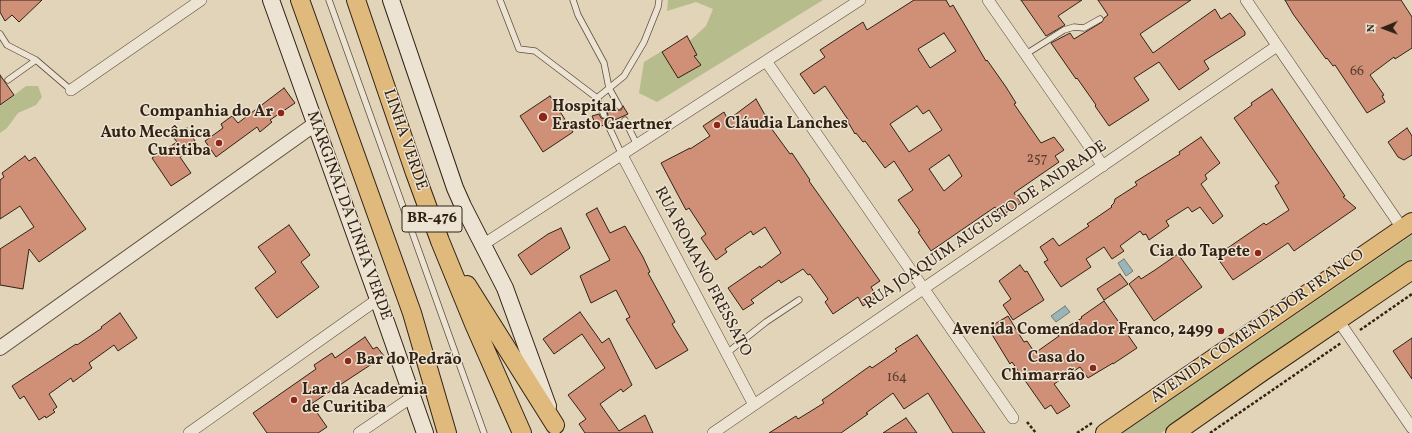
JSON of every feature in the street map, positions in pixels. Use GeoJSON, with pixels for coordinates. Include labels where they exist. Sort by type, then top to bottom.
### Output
{"type":"FeatureCollection","features":[{"type":"Feature","properties":{"kind":"highway","name":"BR-476"},"geometry":{"type":"LineString","coordinates":[[300,0],[412,313],[431,373],[447,433]]}},
{"type":"Feature","properties":{"kind":"highway","name":"LINHA VERDE"},"geometry":{"type":"LineString","coordinates":[[356,0],[440,242],[522,433]]}},
{"type":"Feature","properties":{"kind":"highway","name":"AVENIDA COMENDADOR FRANCO"},"geometry":{"type":"LineString","coordinates":[[1105,433],[1407,225]]}},
{"type":"Feature","properties":{"kind":"highway"},"geometry":{"type":"LineString","coordinates":[[440,242],[556,429]]}},
{"type":"Feature","properties":{"kind":"highway"},"geometry":{"type":"LineString","coordinates":[[1176,433],[1262,372],[1412,270]]}},
{"type":"Feature","properties":{"kind":"highway"},"geometry":{"type":"LineString","coordinates":[[1197,433],[1262,372]]}},
{"type":"Feature","properties":{"kind":"main road","name":"MARGINAL DA LINHA VERDE"},"geometry":{"type":"LineString","coordinates":[[271,0],[425,433]]}},
{"type":"Feature","properties":{"kind":"main road"},"geometry":{"type":"LineString","coordinates":[[390,0],[455,188],[466,212],[484,244],[512,306],[556,429]]}},
{"type":"Feature","properties":{"kind":"street"},"geometry":{"type":"LineString","coordinates":[[71,90],[202,0]]}},
{"type":"Feature","properties":{"kind":"street"},"geometry":{"type":"LineString","coordinates":[[484,244],[860,0]]}},
{"type":"Feature","properties":{"kind":"street"},"geometry":{"type":"LineString","coordinates":[[988,0],[1103,166]]}},
{"type":"Feature","properties":{"kind":"street"},"geometry":{"type":"LineString","coordinates":[[1246,0],[1277,46],[1407,225]]}},
{"type":"Feature","properties":{"kind":"street","name":"RUA JOAQUIM AUGUSTO DE ANDRADE"},"geometry":{"type":"LineString","coordinates":[[713,433],[1277,46]]}},
{"type":"Feature","properties":{"kind":"street"},"geometry":{"type":"LineString","coordinates":[[766,61],[1013,418]]}},
{"type":"Feature","properties":{"kind":"street"},"geometry":{"type":"LineString","coordinates":[[0,348],[315,124]]}},
{"type":"Feature","properties":{"kind":"street","name":"RUA ROMANO FRESSATO"},"geometry":{"type":"LineString","coordinates":[[622,154],[754,405]]}},
{"type":"Feature","properties":{"kind":"street"},"geometry":{"type":"LineString","coordinates":[[189,433],[378,299]]}},
{"type":"Feature","properties":{"kind":"street"},"geometry":{"type":"LineString","coordinates":[[1338,320],[1412,428]]}},
{"type":"Feature","properties":{"kind":"street"},"geometry":{"type":"LineString","coordinates":[[359,433],[412,397]]}},
{"type":"Feature","properties":{"kind":"lane"},"geometry":{"type":"LineString","coordinates":[[329,0],[484,433]]}},
{"type":"Feature","properties":{"kind":"lane"},"geometry":{"type":"LineString","coordinates":[[500,0],[519,49],[535,51],[597,98],[604,115]]}},
{"type":"Feature","properties":{"kind":"lane"},"geometry":{"type":"LineString","coordinates":[[573,0],[578,15],[604,63],[609,88],[618,106]]}},
{"type":"Feature","properties":{"kind":"lane"},"geometry":{"type":"LineString","coordinates":[[597,98],[624,76],[644,42],[658,7],[659,0]]}},
{"type":"Feature","properties":{"kind":"lane"},"geometry":{"type":"LineString","coordinates":[[1026,54],[1064,30],[1074,27],[1084,28],[1100,19]]}},
{"type":"Feature","properties":{"kind":"lane"},"geometry":{"type":"LineString","coordinates":[[0,34],[7,45],[36,60],[71,90]]}},
{"type":"Feature","properties":{"kind":"lane"},"geometry":{"type":"LineString","coordinates":[[8,80],[36,60]]}},
{"type":"Feature","properties":{"kind":"lane"},"geometry":{"type":"LineString","coordinates":[[625,120],[637,145]]}},
{"type":"Feature","properties":{"kind":"lane"},"geometry":{"type":"LineString","coordinates":[[609,127],[622,154]]}},
{"type":"Feature","properties":{"kind":"lane"},"geometry":{"type":"LineString","coordinates":[[726,353],[766,322],[799,300]]}},
{"type":"Feature","properties":{"kind":"path"},"geometry":{"type":"LineString","coordinates":[[1362,328],[1412,294]]}},
{"type":"Feature","properties":{"kind":"path"},"geometry":{"type":"LineString","coordinates":[[1210,433],[1338,345]]}},
{"type":"Feature","properties":{"kind":"path"},"geometry":{"type":"LineString","coordinates":[[1027,422],[1036,433]]}},
{"type":"Feature","properties":{"kind":"green space"},"geometry":{"type":"Polygon","coordinates":[[[668,0],[823,0],[657,102],[639,93],[644,62],[662,51],[683,47],[706,26],[713,9],[696,2],[667,11],[668,0]]]}},
{"type":"Feature","properties":{"kind":"green space"},"geometry":{"type":"Polygon","coordinates":[[[26,86],[38,86],[42,97],[36,105],[18,113],[7,128],[0,133],[0,106],[26,86]]]}},
{"type":"Feature","properties":{"kind":"green space"},"geometry":{"type":"Polygon","coordinates":[[[1412,235],[1412,259],[1161,433],[1123,433],[1412,235]]]}},
{"type":"Feature","properties":{"kind":"water"},"geometry":{"type":"Polygon","coordinates":[[[1124,259],[1133,271],[1126,276],[1118,263],[1124,259]]]}},
{"type":"Feature","properties":{"kind":"water"},"geometry":{"type":"Polygon","coordinates":[[[1065,306],[1070,312],[1056,322],[1051,316],[1065,306]]]}},
{"type":"Feature","properties":{"kind":"building"},"geometry":{"type":"Polygon","coordinates":[[[0,0],[42,0],[19,22],[12,15],[5,21],[0,12],[0,0]]]}},
{"type":"Feature","properties":{"kind":"building"},"geometry":{"type":"Polygon","coordinates":[[[914,0],[946,0],[950,7],[953,5],[986,61],[987,60],[1006,87],[1016,103],[1014,104],[1041,143],[1054,137],[1064,150],[1055,156],[1059,162],[1014,193],[1021,203],[1001,216],[995,207],[931,251],[918,232],[920,231],[898,200],[913,190],[894,161],[885,168],[865,141],[863,142],[856,133],[855,134],[848,122],[849,121],[825,86],[814,94],[800,74],[825,57],[820,50],[863,22],[867,30],[914,0]],[[944,33],[918,49],[930,68],[956,51],[944,33]],[[917,106],[890,124],[909,152],[942,130],[929,110],[923,114],[917,106]],[[949,155],[929,169],[944,191],[962,176],[949,155]]]}},
{"type":"Feature","properties":{"kind":"building"},"geometry":{"type":"Polygon","coordinates":[[[1021,0],[1082,0],[1058,16],[1065,25],[1046,36],[1021,0]]]}},
{"type":"Feature","properties":{"kind":"building"},"geometry":{"type":"Polygon","coordinates":[[[1098,0],[1191,0],[1140,34],[1153,53],[1215,9],[1221,19],[1230,13],[1245,32],[1245,35],[1204,61],[1209,69],[1179,90],[1159,62],[1134,78],[1149,100],[1109,126],[1095,106],[1096,105],[1051,43],[1070,33],[1074,39],[1102,22],[1108,15],[1098,0]]]}},
{"type":"Feature","properties":{"kind":"building"},"geometry":{"type":"Polygon","coordinates":[[[1285,0],[1401,0],[1412,17],[1412,48],[1395,59],[1394,57],[1370,75],[1384,95],[1382,96],[1385,102],[1367,113],[1335,65],[1333,66],[1327,58],[1326,59],[1293,14],[1285,0]]]}},
{"type":"Feature","properties":{"kind":"building"},"geometry":{"type":"Polygon","coordinates":[[[687,36],[697,55],[694,56],[701,65],[678,78],[662,52],[687,36]]]}},
{"type":"Feature","properties":{"kind":"building"},"geometry":{"type":"Polygon","coordinates":[[[0,75],[14,95],[0,105],[0,75]]]}},
{"type":"Feature","properties":{"kind":"building"},"geometry":{"type":"Polygon","coordinates":[[[284,88],[295,103],[270,120],[272,122],[260,132],[257,127],[216,157],[205,141],[223,128],[221,124],[232,116],[238,123],[284,88]]]}},
{"type":"Feature","properties":{"kind":"building"},"geometry":{"type":"Polygon","coordinates":[[[1272,89],[1345,196],[1343,197],[1356,208],[1294,251],[1288,243],[1233,280],[1216,256],[1264,223],[1266,225],[1289,210],[1275,186],[1279,183],[1234,118],[1252,105],[1251,103],[1272,89]]]}},
{"type":"Feature","properties":{"kind":"building"},"geometry":{"type":"Polygon","coordinates":[[[550,96],[573,132],[543,152],[520,116],[550,96]]]}},
{"type":"Feature","properties":{"kind":"building"},"geometry":{"type":"Polygon","coordinates":[[[756,99],[765,115],[763,117],[790,154],[792,153],[810,180],[809,181],[880,281],[871,287],[877,297],[863,306],[858,297],[833,314],[825,302],[828,299],[810,274],[808,275],[803,269],[781,283],[779,280],[751,300],[754,303],[743,310],[728,288],[760,266],[761,268],[781,253],[765,227],[753,235],[751,231],[725,249],[727,252],[716,260],[701,238],[706,234],[689,208],[686,210],[661,163],[690,149],[710,136],[703,126],[724,112],[728,120],[756,99]]]}},
{"type":"Feature","properties":{"kind":"building"},"geometry":{"type":"Polygon","coordinates":[[[623,106],[628,114],[597,128],[592,116],[599,114],[601,118],[605,119],[608,116],[607,110],[615,107],[617,110],[621,110],[623,106]]]}},
{"type":"Feature","properties":{"kind":"building"},"geometry":{"type":"Polygon","coordinates":[[[187,128],[198,146],[180,157],[191,173],[171,186],[152,158],[177,142],[173,137],[187,128]]]}},
{"type":"Feature","properties":{"kind":"building"},"geometry":{"type":"Polygon","coordinates":[[[1407,128],[1412,136],[1412,155],[1404,160],[1398,157],[1388,142],[1407,128]]]}},
{"type":"Feature","properties":{"kind":"building"},"geometry":{"type":"Polygon","coordinates":[[[1201,137],[1220,163],[1205,175],[1207,179],[1201,184],[1223,216],[1213,224],[1200,207],[1192,212],[1188,207],[1166,221],[1169,226],[1149,240],[1146,234],[1143,235],[1140,231],[1120,246],[1124,251],[1112,259],[1104,247],[1086,259],[1091,267],[1061,287],[1044,262],[1048,260],[1040,247],[1053,238],[1059,246],[1089,226],[1087,224],[1112,207],[1111,206],[1115,199],[1137,185],[1135,182],[1180,154],[1179,152],[1201,137]]]}},
{"type":"Feature","properties":{"kind":"building"},"geometry":{"type":"Polygon","coordinates":[[[25,156],[29,161],[35,157],[86,229],[39,262],[29,249],[23,289],[0,285],[0,249],[34,227],[20,206],[0,219],[0,180],[4,177],[2,173],[25,156]]]}},
{"type":"Feature","properties":{"kind":"building"},"geometry":{"type":"Polygon","coordinates":[[[597,208],[610,233],[625,226],[643,257],[650,272],[648,273],[675,322],[672,324],[688,350],[656,369],[626,319],[630,317],[616,290],[591,303],[580,276],[610,260],[586,214],[597,208]]]}},
{"type":"Feature","properties":{"kind":"building"},"geometry":{"type":"Polygon","coordinates":[[[289,225],[310,255],[301,262],[319,287],[277,318],[255,288],[276,272],[258,247],[289,225]]]}},
{"type":"Feature","properties":{"kind":"building"},"geometry":{"type":"Polygon","coordinates":[[[561,228],[570,248],[531,275],[518,255],[548,234],[561,228]]]}},
{"type":"Feature","properties":{"kind":"building"},"geometry":{"type":"Polygon","coordinates":[[[1178,254],[1202,287],[1154,321],[1129,284],[1139,276],[1141,279],[1178,254]]]}},
{"type":"Feature","properties":{"kind":"building"},"geometry":{"type":"Polygon","coordinates":[[[1020,265],[1025,272],[1027,271],[1044,300],[1013,320],[1003,305],[1011,299],[999,281],[1020,265]]]}},
{"type":"Feature","properties":{"kind":"building"},"geometry":{"type":"Polygon","coordinates":[[[1120,274],[1128,284],[1104,300],[1097,289],[1120,274]]]}},
{"type":"Feature","properties":{"kind":"building"},"geometry":{"type":"Polygon","coordinates":[[[1104,301],[1137,348],[1088,378],[1080,367],[1054,384],[1070,406],[1057,414],[1051,405],[1045,409],[1012,362],[1010,364],[988,328],[1008,316],[1024,342],[1027,341],[1035,353],[1059,336],[1057,333],[1082,318],[1081,317],[1104,301]]]}},
{"type":"Feature","properties":{"kind":"building"},"geometry":{"type":"Polygon","coordinates":[[[580,312],[602,343],[609,338],[632,385],[623,392],[621,389],[600,404],[619,431],[645,415],[653,433],[585,433],[579,424],[586,419],[568,395],[605,368],[582,334],[554,354],[543,339],[580,312]]]}},
{"type":"Feature","properties":{"kind":"building"},"geometry":{"type":"Polygon","coordinates":[[[120,313],[137,338],[118,351],[114,345],[89,363],[92,368],[73,382],[71,378],[49,394],[57,407],[53,410],[55,412],[46,418],[45,416],[39,420],[24,396],[20,399],[12,386],[76,344],[77,345],[102,328],[101,327],[120,313]]]}},
{"type":"Feature","properties":{"kind":"building"},"geometry":{"type":"Polygon","coordinates":[[[917,335],[985,433],[953,433],[928,393],[904,409],[893,393],[866,413],[868,414],[841,433],[769,433],[796,416],[798,419],[824,403],[822,400],[870,366],[872,368],[897,351],[895,349],[917,335]]]}},
{"type":"Feature","properties":{"kind":"building"},"geometry":{"type":"Polygon","coordinates":[[[365,337],[373,349],[377,347],[384,356],[311,404],[327,427],[318,433],[267,433],[253,413],[316,369],[314,365],[332,353],[335,358],[365,337]]]}},
{"type":"Feature","properties":{"kind":"building"},"geometry":{"type":"Polygon","coordinates":[[[1412,338],[1412,379],[1393,351],[1412,338]]]}},
{"type":"Feature","properties":{"kind":"building"},"geometry":{"type":"Polygon","coordinates":[[[906,418],[917,433],[883,433],[906,418]]]}},
{"type":"Feature","properties":{"kind":"place","name":"Companhia do Ar"},"geometry":{"type":"Point","coordinates":[281,113]}},
{"type":"Feature","properties":{"kind":"place","name":"Hospital Erasto Gaertner"},"geometry":{"type":"Point","coordinates":[543,117]}},
{"type":"Feature","properties":{"kind":"place","name":"Cláudia Lanches"},"geometry":{"type":"Point","coordinates":[717,125]}},
{"type":"Feature","properties":{"kind":"place","name":"Auto Mecânica Curitiba"},"geometry":{"type":"Point","coordinates":[219,143]}},
{"type":"Feature","properties":{"kind":"place","name":"Cia do Tapete"},"geometry":{"type":"Point","coordinates":[1258,253]}},
{"type":"Feature","properties":{"kind":"place","name":"Avenida Comendador Franco, 2499"},"geometry":{"type":"Point","coordinates":[1221,331]}},
{"type":"Feature","properties":{"kind":"place","name":"Bar do Pedrão"},"geometry":{"type":"Point","coordinates":[348,361]}},
{"type":"Feature","properties":{"kind":"place","name":"Casa do Chimarrão"},"geometry":{"type":"Point","coordinates":[1093,368]}},
{"type":"Feature","properties":{"kind":"place","name":"Lar da Academia de Curitiba"},"geometry":{"type":"Point","coordinates":[294,400]}}]}
